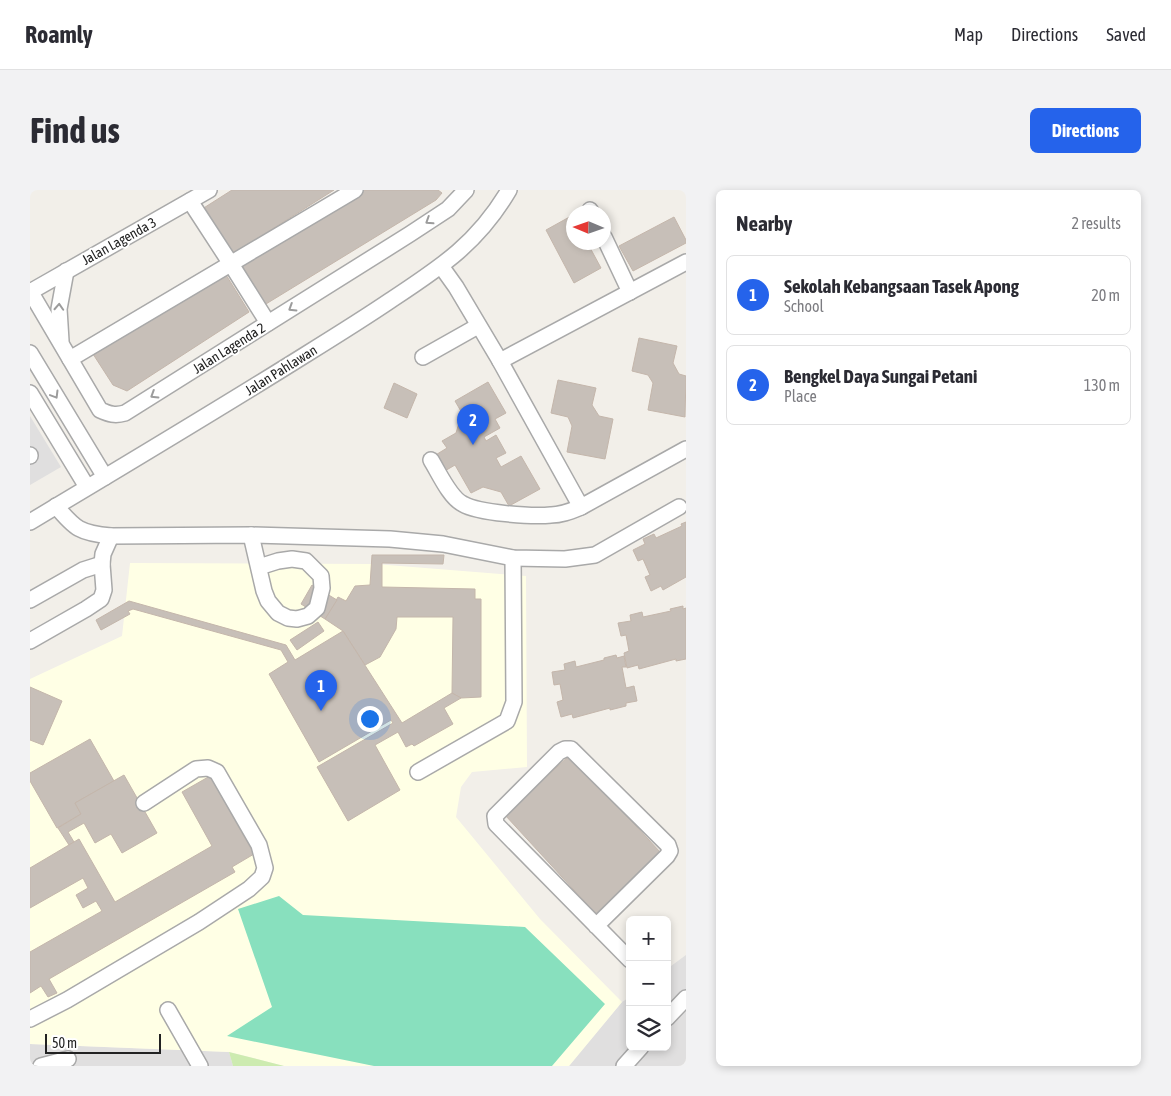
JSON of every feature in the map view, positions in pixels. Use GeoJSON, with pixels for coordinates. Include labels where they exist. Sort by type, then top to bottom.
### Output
{"type":"FeatureCollection","features":[{"type":"Feature","properties":{"kind":"street","name":"Jalan Lagenda 3"},"geometry":{"type":"LineString","coordinates":[[30,292],[209,190]]}},
{"type":"Feature","properties":{"kind":"street"},"geometry":{"type":"LineString","coordinates":[[70,359],[355,190]]}},
{"type":"Feature","properties":{"kind":"street","name":"Jalan Pahlawan"},"geometry":{"type":"LineString","coordinates":[[30,522],[258,385],[347,329],[441,266],[486,224],[509,190]]}},
{"type":"Feature","properties":{"kind":"street","name":"Jalan Lagenda 2"},"geometry":{"type":"LineString","coordinates":[[30,292],[100,410],[109,414],[119,415],[440,214],[461,192]]}},
{"type":"Feature","properties":{"kind":"street"},"geometry":{"type":"LineString","coordinates":[[190,201],[268,323]]}},
{"type":"Feature","properties":{"kind":"street"},"geometry":{"type":"LineString","coordinates":[[610,250],[630,292]]}},
{"type":"Feature","properties":{"kind":"street"},"geometry":{"type":"LineString","coordinates":[[500,361],[686,262]]}},
{"type":"Feature","properties":{"kind":"street"},"geometry":{"type":"LineString","coordinates":[[441,266],[456,287],[500,361],[581,507]]}},
{"type":"Feature","properties":{"kind":"street"},"geometry":{"type":"LineString","coordinates":[[62,344],[59,309],[66,271]]}},
{"type":"Feature","properties":{"kind":"street"},"geometry":{"type":"LineString","coordinates":[[423,357],[478,326]]}},
{"type":"Feature","properties":{"kind":"street"},"geometry":{"type":"LineString","coordinates":[[30,354],[105,476]]}},
{"type":"Feature","properties":{"kind":"street"},"geometry":{"type":"LineString","coordinates":[[30,393],[87,487]]}},
{"type":"Feature","properties":{"kind":"street"},"geometry":{"type":"LineString","coordinates":[[431,460],[451,493],[462,504],[477,509],[516,515],[550,516],[566,513],[581,507],[686,449]]}},
{"type":"Feature","properties":{"kind":"street"},"geometry":{"type":"LineString","coordinates":[[56,506],[72,525],[83,532],[110,536],[251,534],[390,539],[443,544],[513,558],[565,559],[595,554],[679,507]]}},
{"type":"Feature","properties":{"kind":"street"},"geometry":{"type":"LineString","coordinates":[[251,534],[264,591],[268,601],[278,613],[288,618],[297,619],[308,616],[317,608],[322,588],[321,576],[306,561],[292,559],[259,567]]}},
{"type":"Feature","properties":{"kind":"street"},"geometry":{"type":"LineString","coordinates":[[30,641],[86,610],[101,599],[104,590],[103,554],[110,536]]}},
{"type":"Feature","properties":{"kind":"street"},"geometry":{"type":"LineString","coordinates":[[418,772],[507,721],[514,702],[513,558]]}},
{"type":"Feature","properties":{"kind":"street"},"geometry":{"type":"LineString","coordinates":[[30,600],[83,570],[102,564]]}},
{"type":"Feature","properties":{"kind":"street"},"geometry":{"type":"LineString","coordinates":[[596,926],[670,851],[668,845],[578,756],[565,748],[495,816],[496,824],[596,926],[626,956]]}},
{"type":"Feature","properties":{"kind":"street"},"geometry":{"type":"LineString","coordinates":[[30,1019],[67,1000],[199,922],[249,889],[262,878],[265,868],[259,845],[217,772],[208,768],[196,769],[144,803]]}},
{"type":"Feature","properties":{"kind":"street"},"geometry":{"type":"LineString","coordinates":[[671,1013],[680,1002]]}},
{"type":"Feature","properties":{"kind":"street"},"geometry":{"type":"LineString","coordinates":[[168,1010],[200,1066]]}},
{"type":"Feature","properties":{"kind":"street"},"geometry":{"type":"LineString","coordinates":[[624,1066],[637,1051]]}},
{"type":"Feature","properties":{"kind":"street"},"geometry":{"type":"LineString","coordinates":[[41,1066],[68,1059]]}},
{"type":"Feature","properties":{"kind":"shaded area"},"geometry":{"type":"Polygon","coordinates":[[[30,416],[61,467],[30,485],[30,416]]]}},
{"type":"Feature","properties":{"kind":"shaded area"},"geometry":{"type":"Polygon","coordinates":[[[130,563],[375,564],[526,576],[527,767],[472,772],[461,787],[456,817],[540,919],[622,1002],[569,1066],[284,1066],[229,1052],[30,1044],[30,679],[122,636],[130,563]]]}},
{"type":"Feature","properties":{"kind":"shaded area"},"geometry":{"type":"Polygon","coordinates":[[[686,955],[686,1066],[569,1066],[626,1000],[626,1051],[671,1051],[671,966],[686,955]]]}},
{"type":"Feature","properties":{"kind":"shaded area"},"geometry":{"type":"Polygon","coordinates":[[[30,1044],[229,1052],[233,1066],[30,1066],[30,1044]]]}},
{"type":"Feature","properties":{"kind":"green space"},"geometry":{"type":"Polygon","coordinates":[[[279,896],[303,915],[525,927],[605,1004],[552,1066],[374,1066],[227,1036],[272,1007],[238,909],[279,896]]]}},
{"type":"Feature","properties":{"kind":"green space"},"geometry":{"type":"Polygon","coordinates":[[[229,1052],[284,1066],[233,1066],[229,1052]]]}},
{"type":"Feature","properties":{"kind":"building"},"geometry":{"type":"Polygon","coordinates":[[[232,190],[334,190],[228,257],[199,211],[232,190]]]}},
{"type":"Feature","properties":{"kind":"building"},"geometry":{"type":"Polygon","coordinates":[[[358,190],[438,190],[442,193],[436,200],[261,307],[235,264],[358,190]]]}},
{"type":"Feature","properties":{"kind":"building"},"geometry":{"type":"Polygon","coordinates":[[[674,217],[686,243],[633,271],[619,246],[674,217]]]}},
{"type":"Feature","properties":{"kind":"building"},"geometry":{"type":"Polygon","coordinates":[[[566,219],[566,250],[591,250],[601,268],[574,283],[546,230],[566,219]]]}},
{"type":"Feature","properties":{"kind":"building"},"geometry":{"type":"Polygon","coordinates":[[[223,270],[249,312],[127,391],[113,385],[93,354],[223,270]]]}},
{"type":"Feature","properties":{"kind":"building"},"geometry":{"type":"Polygon","coordinates":[[[639,338],[677,346],[673,363],[679,374],[686,376],[685,417],[648,410],[653,383],[648,375],[632,371],[639,338]]]}},
{"type":"Feature","properties":{"kind":"building"},"geometry":{"type":"Polygon","coordinates":[[[558,380],[596,388],[592,405],[599,416],[613,419],[605,459],[567,452],[572,426],[568,417],[551,413],[558,380]]]}},
{"type":"Feature","properties":{"kind":"building"},"geometry":{"type":"Polygon","coordinates":[[[488,382],[506,413],[495,419],[500,428],[484,437],[486,441],[496,435],[506,453],[496,458],[501,467],[521,456],[540,489],[509,506],[501,492],[483,487],[471,493],[455,465],[443,472],[434,456],[447,448],[442,441],[456,433],[462,413],[455,401],[488,382]]]}},
{"type":"Feature","properties":{"kind":"building"},"geometry":{"type":"Polygon","coordinates":[[[394,383],[417,394],[407,418],[384,408],[394,383]]]}},
{"type":"Feature","properties":{"kind":"building"},"geometry":{"type":"Polygon","coordinates":[[[686,522],[686,577],[663,590],[661,586],[651,591],[645,577],[650,575],[643,559],[638,561],[633,550],[645,544],[643,539],[654,534],[656,538],[682,526],[681,524],[686,522]]]}},
{"type":"Feature","properties":{"kind":"building"},"geometry":{"type":"Polygon","coordinates":[[[372,555],[444,555],[443,564],[382,563],[382,587],[475,589],[475,599],[481,599],[481,697],[461,698],[452,693],[453,617],[397,617],[396,629],[380,657],[365,665],[343,631],[325,619],[338,597],[346,601],[355,586],[370,585],[372,555]]]}},
{"type":"Feature","properties":{"kind":"building"},"geometry":{"type":"Polygon","coordinates":[[[312,585],[337,600],[325,619],[301,604],[312,585]]]}},
{"type":"Feature","properties":{"kind":"building"},"geometry":{"type":"Polygon","coordinates":[[[129,601],[286,645],[295,660],[343,631],[402,723],[452,693],[461,698],[444,708],[453,724],[414,746],[412,744],[406,747],[398,732],[375,745],[400,790],[348,821],[317,767],[393,723],[391,720],[319,762],[269,674],[288,662],[281,650],[133,609],[128,611],[130,614],[101,630],[96,620],[129,601]]]}},
{"type":"Feature","properties":{"kind":"building"},"geometry":{"type":"Polygon","coordinates":[[[683,606],[683,609],[686,608],[686,659],[676,661],[676,659],[639,669],[638,665],[627,668],[624,653],[629,651],[626,635],[621,636],[618,623],[631,621],[630,615],[642,612],[643,617],[671,611],[670,609],[683,606]]]}},
{"type":"Feature","properties":{"kind":"building"},"geometry":{"type":"Polygon","coordinates":[[[318,622],[324,631],[297,650],[290,640],[318,622]]]}},
{"type":"Feature","properties":{"kind":"building"},"geometry":{"type":"Polygon","coordinates":[[[616,655],[617,658],[624,656],[626,667],[622,667],[626,688],[634,686],[637,701],[626,703],[626,706],[610,710],[610,708],[573,718],[572,714],[561,717],[557,702],[563,700],[560,684],[554,685],[552,672],[565,670],[564,664],[575,661],[576,667],[616,655]]]}},
{"type":"Feature","properties":{"kind":"building"},"geometry":{"type":"Polygon","coordinates":[[[30,687],[62,701],[43,745],[30,740],[30,687]]]}},
{"type":"Feature","properties":{"kind":"building"},"geometry":{"type":"Polygon","coordinates":[[[90,739],[114,781],[75,803],[81,814],[57,828],[30,781],[30,773],[90,739]]]}},
{"type":"Feature","properties":{"kind":"building"},"geometry":{"type":"Polygon","coordinates":[[[570,755],[661,853],[596,914],[505,815],[570,755]]]}},
{"type":"Feature","properties":{"kind":"building"},"geometry":{"type":"Polygon","coordinates":[[[124,775],[157,833],[122,853],[111,834],[95,843],[84,823],[68,832],[74,842],[69,845],[58,828],[81,814],[75,803],[124,775]]]}},
{"type":"Feature","properties":{"kind":"building"},"geometry":{"type":"Polygon","coordinates":[[[210,776],[254,854],[232,867],[235,872],[49,979],[57,993],[48,997],[41,986],[30,993],[30,952],[102,911],[96,901],[83,908],[76,895],[88,888],[83,878],[30,908],[30,868],[79,839],[115,902],[212,846],[182,792],[210,776]]]}},
{"type":"Feature","properties":{"kind":"place","name":"Bengkel Daya Sungai Petani"},"geometry":{"type":"Point","coordinates":[473,445]}},
{"type":"Feature","properties":{"kind":"place","name":"Sekolah Kebangsaan Tasek Apong"},"geometry":{"type":"Point","coordinates":[321,711]}}]}
